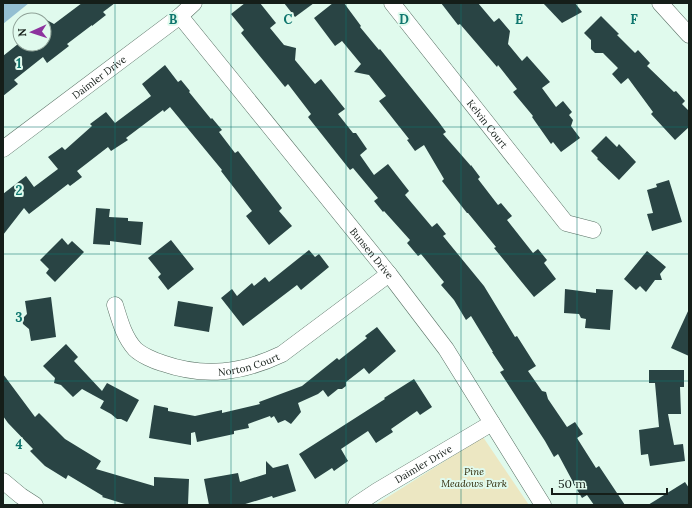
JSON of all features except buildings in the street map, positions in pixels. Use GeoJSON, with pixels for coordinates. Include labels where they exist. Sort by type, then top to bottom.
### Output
{"type":"FeatureCollection","features":[{"type":"Feature","properties":{"kind":"street","name":"Daimler Drive"},"geometry":{"type":"LineString","coordinates":[[3,149],[180,16],[194,3]]}},
{"type":"Feature","properties":{"kind":"street","name":"Kelvin Court"},"geometry":{"type":"LineString","coordinates":[[392,3],[566,223],[594,230]]}},
{"type":"Feature","properties":{"kind":"street"},"geometry":{"type":"LineString","coordinates":[[660,3],[689,36]]}},
{"type":"Feature","properties":{"kind":"street","name":"Bunsen Drive"},"geometry":{"type":"LineString","coordinates":[[180,16],[389,274],[446,349],[543,505]]}},
{"type":"Feature","properties":{"kind":"street","name":"Norton Court"},"geometry":{"type":"LineString","coordinates":[[115,305],[125,336],[136,350],[155,361],[176,368],[198,372],[220,372],[248,368],[282,354],[389,274]]}},
{"type":"Feature","properties":{"kind":"street","name":"Daimler Drive"},"geometry":{"type":"LineString","coordinates":[[356,505],[377,490],[492,423]]}},
{"type":"Feature","properties":{"kind":"street"},"geometry":{"type":"LineString","coordinates":[[3,481],[35,505]]}},
{"type":"Feature","properties":{"kind":"green space","name":"Pine Meadows Park"},"geometry":{"type":"Polygon","coordinates":[[[483,437],[529,505],[375,505],[383,500],[483,437]]]}},
{"type":"Feature","properties":{"kind":"water"},"geometry":{"type":"Polygon","coordinates":[[[3,3],[29,3],[18,12],[12,12],[12,17],[3,24],[3,3]]]}}]}
